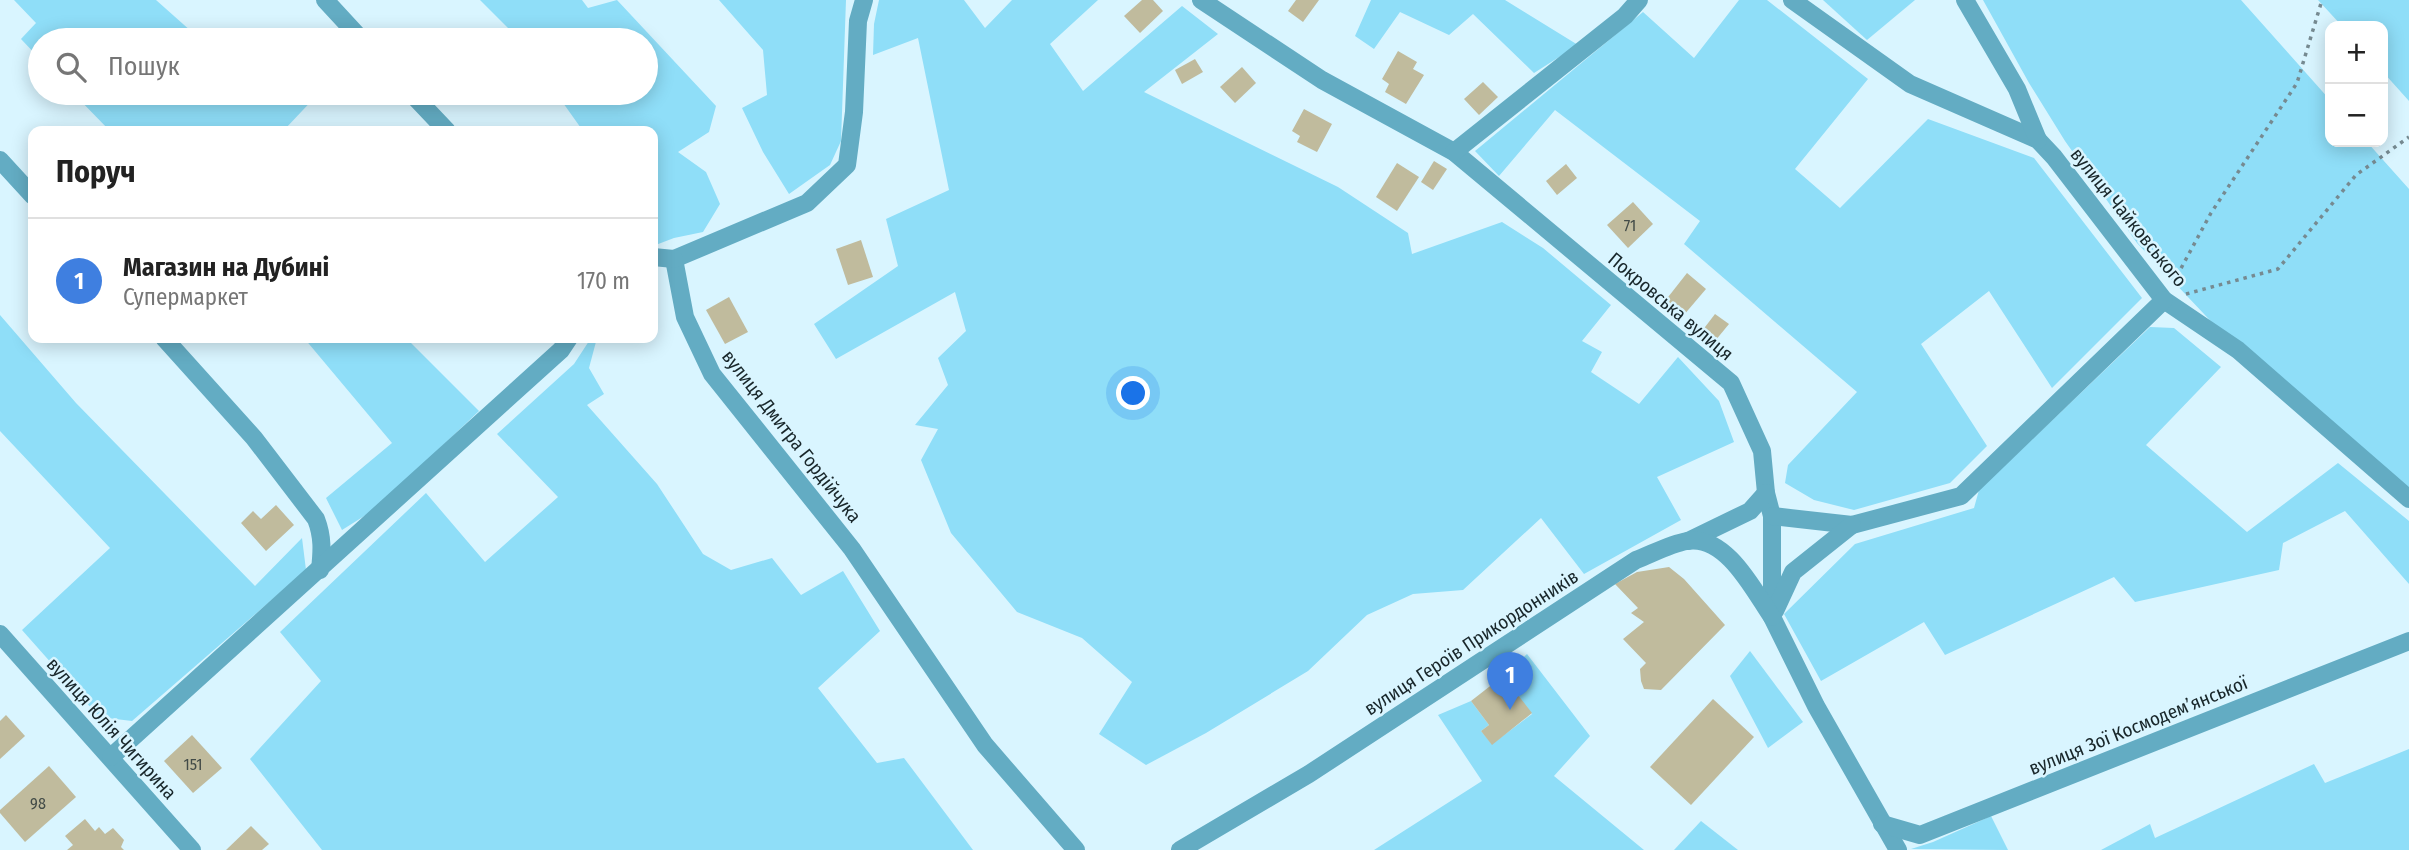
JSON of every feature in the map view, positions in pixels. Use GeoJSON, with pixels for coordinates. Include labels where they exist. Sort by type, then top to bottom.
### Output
{"type":"FeatureCollection","features":[{"type":"Feature","properties":{"kind":"street"},"geometry":{"type":"LineString","coordinates":[[325,0],[351,28]]}},
{"type":"Feature","properties":{"kind":"street"},"geometry":{"type":"LineString","coordinates":[[658,257],[674,259],[807,204],[847,165],[854,112],[858,21],[864,0]]}},
{"type":"Feature","properties":{"kind":"street","name":"Покровська вулиця"},"geometry":{"type":"LineString","coordinates":[[1201,0],[1322,79],[1454,152],[1731,383],[1762,451],[1766,493],[1772,516],[1772,617],[1816,706],[1898,850]]}},
{"type":"Feature","properties":{"kind":"street"},"geometry":{"type":"LineString","coordinates":[[1454,152],[1625,16],[1639,0]]}},
{"type":"Feature","properties":{"kind":"street","name":"вулиця Чайковського"},"geometry":{"type":"LineString","coordinates":[[1792,0],[1910,84],[2038,140],[2164,300],[2238,350],[2409,499]]}},
{"type":"Feature","properties":{"kind":"street"},"geometry":{"type":"LineString","coordinates":[[1965,0],[2017,89],[2038,140]]}},
{"type":"Feature","properties":{"kind":"street"},"geometry":{"type":"LineString","coordinates":[[422,105],[442,126]]}},
{"type":"Feature","properties":{"kind":"street"},"geometry":{"type":"LineString","coordinates":[[0,160],[28,191]]}},
{"type":"Feature","properties":{"kind":"street","name":"вулиця Дмитра Гордійчука"},"geometry":{"type":"LineString","coordinates":[[674,259],[685,317],[712,374],[852,549],[985,745],[1076,850]]}},
{"type":"Feature","properties":{"kind":"street"},"geometry":{"type":"LineString","coordinates":[[1772,516],[1852,525],[1961,496],[2164,300]]}},
{"type":"Feature","properties":{"kind":"street"},"geometry":{"type":"LineString","coordinates":[[168,343],[254,438],[316,519],[323,548],[320,570]]}},
{"type":"Feature","properties":{"kind":"street"},"geometry":{"type":"LineString","coordinates":[[111,757],[320,570],[566,343]]}},
{"type":"Feature","properties":{"kind":"street","name":"вулиця Героїв Прикордонників"},"geometry":{"type":"LineString","coordinates":[[1180,850],[1309,774],[1636,560],[1688,541],[1750,511],[1766,493]]}},
{"type":"Feature","properties":{"kind":"street"},"geometry":{"type":"LineString","coordinates":[[1688,541],[1717,547],[1730,557],[1772,617],[1793,572],[1852,525]]}},
{"type":"Feature","properties":{"kind":"street","name":"вулиця Юлія Чигирина"},"geometry":{"type":"LineString","coordinates":[[0,634],[192,850]]}},
{"type":"Feature","properties":{"kind":"street","name":"вулиця Зої Космодемʼянської"},"geometry":{"type":"LineString","coordinates":[[1882,824],[1920,835],[2409,641]]}},
{"type":"Feature","properties":{"kind":"path"},"geometry":{"type":"LineString","coordinates":[[2164,300],[2211,213],[2297,83],[2322,0]]}},
{"type":"Feature","properties":{"kind":"path"},"geometry":{"type":"LineString","coordinates":[[2164,300],[2277,269],[2356,175],[2409,137]]}},
{"type":"Feature","properties":{"kind":"shaded area"},"geometry":{"type":"Polygon","coordinates":[[[14,0],[156,0],[188,28],[31,28],[36,23],[14,0]]]}},
{"type":"Feature","properties":{"kind":"shaded area"},"geometry":{"type":"Polygon","coordinates":[[[480,0],[582,0],[588,8],[617,0],[643,28],[508,28],[480,0]]]}},
{"type":"Feature","properties":{"kind":"shaded area"},"geometry":{"type":"Polygon","coordinates":[[[719,0],[846,0],[841,141],[830,165],[789,194],[763,152],[742,108],[767,95],[763,50],[719,0]]]}},
{"type":"Feature","properties":{"kind":"shaded area"},"geometry":{"type":"Polygon","coordinates":[[[879,0],[964,0],[985,28],[1012,0],[1098,0],[1050,44],[1083,91],[1182,6],[1218,34],[1144,92],[1338,187],[1408,233],[1412,254],[1502,222],[1543,248],[1611,305],[1582,341],[1602,352],[1591,372],[1639,404],[1678,357],[1719,401],[1734,442],[1657,477],[1681,520],[1584,574],[1541,518],[1463,590],[1413,594],[1367,615],[1308,671],[1206,733],[1146,765],[1099,734],[1132,682],[1082,638],[1017,612],[951,533],[921,460],[938,429],[915,425],[948,385],[938,358],[966,331],[955,292],[836,359],[814,324],[898,266],[886,219],[949,190],[918,38],[873,55],[874,24],[879,0]]]}},
{"type":"Feature","properties":{"kind":"shaded area"},"geometry":{"type":"Polygon","coordinates":[[[1371,0],[1505,0],[1578,45],[1534,73],[1473,14],[1449,35],[1400,12],[1374,49],[1355,36],[1371,0]]]}},
{"type":"Feature","properties":{"kind":"shaded area"},"geometry":{"type":"Polygon","coordinates":[[[1739,0],[1767,0],[1868,79],[1795,169],[1840,208],[1928,119],[2034,158],[2142,298],[2052,388],[1989,291],[1921,344],[1987,446],[1950,483],[1854,510],[1814,500],[1785,483],[1788,465],[1857,392],[1684,244],[1700,221],[1555,110],[1499,176],[1475,151],[1643,12],[1694,58],[1739,0]]]}},
{"type":"Feature","properties":{"kind":"shaded area"},"geometry":{"type":"Polygon","coordinates":[[[1823,0],[1915,0],[1867,40],[1823,0]]]}},
{"type":"Feature","properties":{"kind":"shaded area"},"geometry":{"type":"Polygon","coordinates":[[[1983,0],[2241,0],[2325,94],[2325,147],[2371,147],[2409,189],[2409,499],[2238,350],[2137,243],[2065,141],[1983,0]]]}},
{"type":"Feature","properties":{"kind":"shaded area"},"geometry":{"type":"Polygon","coordinates":[[[2318,0],[2409,0],[2409,101],[2388,78],[2388,21],[2337,21],[2318,0]]]}},
{"type":"Feature","properties":{"kind":"shaded area"},"geometry":{"type":"Polygon","coordinates":[[[28,32],[28,46],[21,39],[28,32]]]}},
{"type":"Feature","properties":{"kind":"shaded area"},"geometry":{"type":"Polygon","coordinates":[[[658,44],[716,106],[709,132],[678,152],[706,172],[720,204],[703,232],[658,244],[658,126],[579,126],[565,105],[658,105],[658,44]]]}},
{"type":"Feature","properties":{"kind":"shaded area"},"geometry":{"type":"Polygon","coordinates":[[[85,105],[308,105],[288,126],[105,126],[85,105]]]}},
{"type":"Feature","properties":{"kind":"shaded area"},"geometry":{"type":"Polygon","coordinates":[[[0,315],[76,403],[255,586],[302,538],[306,570],[132,721],[99,717],[22,630],[110,548],[0,431],[0,315]]]}},
{"type":"Feature","properties":{"kind":"shaded area"},"geometry":{"type":"Polygon","coordinates":[[[2150,327],[2174,328],[2221,367],[2146,445],[2247,532],[2338,463],[2409,521],[2409,584],[2345,511],[2283,543],[2279,570],[2135,602],[2114,577],[1945,655],[1924,622],[1821,681],[1784,614],[1855,544],[1974,508],[1979,490],[2150,327]]]}},
{"type":"Feature","properties":{"kind":"shaded area"},"geometry":{"type":"Polygon","coordinates":[[[308,343],[411,343],[479,411],[377,508],[342,530],[326,498],[392,443],[308,343]]]}},
{"type":"Feature","properties":{"kind":"shaded area"},"geometry":{"type":"Polygon","coordinates":[[[588,343],[596,343],[589,368],[604,394],[587,405],[657,484],[703,554],[731,570],[772,558],[801,595],[843,571],[880,631],[818,688],[877,763],[904,758],[973,850],[322,850],[250,759],[321,681],[280,632],[426,493],[485,562],[558,497],[497,434],[574,364],[588,343]]]}},
{"type":"Feature","properties":{"kind":"shaded area"},"geometry":{"type":"Polygon","coordinates":[[[1750,651],[1803,722],[1768,748],[1730,676],[1750,651]]]}},
{"type":"Feature","properties":{"kind":"shaded area"},"geometry":{"type":"Polygon","coordinates":[[[1527,654],[1590,736],[1554,776],[1644,850],[1374,850],[1482,781],[1438,715],[1471,701],[1489,725],[1481,731],[1492,744],[1532,714],[1503,676],[1527,654]]]}},
{"type":"Feature","properties":{"kind":"shaded area"},"geometry":{"type":"Polygon","coordinates":[[[2409,749],[2409,850],[2101,850],[2150,824],[2155,838],[2314,764],[2325,783],[2409,749]]]}},
{"type":"Feature","properties":{"kind":"shaded area"},"geometry":{"type":"Polygon","coordinates":[[[1991,816],[2008,850],[1911,849],[1933,842],[1991,816]]]}},
{"type":"Feature","properties":{"kind":"shaded area"},"geometry":{"type":"Polygon","coordinates":[[[1701,821],[1738,850],[1674,850],[1701,821]]]}},
{"type":"Feature","properties":{"kind":"building"},"geometry":{"type":"Polygon","coordinates":[[[1142,0],[1153,0],[1163,11],[1140,33],[1124,16],[1142,0]]]}},
{"type":"Feature","properties":{"kind":"building"},"geometry":{"type":"Polygon","coordinates":[[[1296,0],[1319,0],[1303,22],[1288,11],[1296,0]]]}},
{"type":"Feature","properties":{"kind":"building"},"geometry":{"type":"Polygon","coordinates":[[[1398,51],[1417,62],[1413,69],[1424,75],[1406,104],[1385,92],[1389,84],[1382,79],[1398,51]]]}},
{"type":"Feature","properties":{"kind":"building"},"geometry":{"type":"Polygon","coordinates":[[[1195,59],[1203,72],[1182,84],[1175,70],[1195,59]]]}},
{"type":"Feature","properties":{"kind":"building"},"geometry":{"type":"Polygon","coordinates":[[[1242,67],[1256,83],[1235,103],[1220,87],[1242,67]]]}},
{"type":"Feature","properties":{"kind":"building"},"geometry":{"type":"Polygon","coordinates":[[[1483,82],[1498,97],[1479,115],[1464,99],[1483,82]]]}},
{"type":"Feature","properties":{"kind":"building"},"geometry":{"type":"Polygon","coordinates":[[[1304,109],[1332,124],[1317,152],[1297,142],[1300,136],[1292,131],[1304,109]]]}},
{"type":"Feature","properties":{"kind":"building"},"geometry":{"type":"Polygon","coordinates":[[[1434,161],[1447,169],[1433,190],[1421,182],[1434,161]]]}},
{"type":"Feature","properties":{"kind":"building"},"geometry":{"type":"Polygon","coordinates":[[[1397,163],[1419,177],[1397,211],[1376,197],[1397,163]]]}},
{"type":"Feature","properties":{"kind":"building"},"geometry":{"type":"Polygon","coordinates":[[[1566,164],[1577,178],[1557,195],[1546,181],[1566,164]]]}},
{"type":"Feature","properties":{"kind":"building"},"geometry":{"type":"Polygon","coordinates":[[[1633,202],[1653,224],[1628,248],[1607,225],[1633,202]]]}},
{"type":"Feature","properties":{"kind":"building"},"geometry":{"type":"Polygon","coordinates":[[[861,240],[873,277],[848,285],[836,249],[861,240]]]}},
{"type":"Feature","properties":{"kind":"building"},"geometry":{"type":"Polygon","coordinates":[[[1687,273],[1706,289],[1683,316],[1665,301],[1687,273]]]}},
{"type":"Feature","properties":{"kind":"building"},"geometry":{"type":"Polygon","coordinates":[[[729,297],[748,332],[725,344],[706,310],[729,297]]]}},
{"type":"Feature","properties":{"kind":"building"},"geometry":{"type":"Polygon","coordinates":[[[1715,314],[1729,324],[1715,341],[1702,331],[1715,314]]]}},
{"type":"Feature","properties":{"kind":"building"},"geometry":{"type":"Polygon","coordinates":[[[276,505],[294,525],[266,551],[241,523],[253,511],[261,519],[276,505]]]}},
{"type":"Feature","properties":{"kind":"building"},"geometry":{"type":"Polygon","coordinates":[[[1669,567],[1684,579],[1725,625],[1661,690],[1644,689],[1640,669],[1646,663],[1623,639],[1644,622],[1631,613],[1638,608],[1615,584],[1637,572],[1669,567]]]}},
{"type":"Feature","properties":{"kind":"building"},"geometry":{"type":"Polygon","coordinates":[[[1503,676],[1532,713],[1492,745],[1481,731],[1489,725],[1471,701],[1503,676]]]}},
{"type":"Feature","properties":{"kind":"building"},"geometry":{"type":"Polygon","coordinates":[[[1713,699],[1754,737],[1691,805],[1650,767],[1713,699]]]}},
{"type":"Feature","properties":{"kind":"building"},"geometry":{"type":"Polygon","coordinates":[[[6,715],[25,736],[0,759],[0,721],[6,715]]]}},
{"type":"Feature","properties":{"kind":"building"},"geometry":{"type":"Polygon","coordinates":[[[192,735],[222,768],[193,793],[164,761],[192,735]]]}},
{"type":"Feature","properties":{"kind":"building"},"geometry":{"type":"Polygon","coordinates":[[[49,766],[76,797],[25,842],[0,810],[49,766]]]}},
{"type":"Feature","properties":{"kind":"building"},"geometry":{"type":"Polygon","coordinates":[[[85,819],[95,831],[99,827],[105,834],[113,828],[124,840],[121,847],[124,850],[67,850],[73,845],[65,836],[85,819]]]}},
{"type":"Feature","properties":{"kind":"building"},"geometry":{"type":"Polygon","coordinates":[[[251,826],[269,844],[262,850],[226,850],[251,826]]]}},
{"type":"Feature","properties":{"kind":"place","name":"Магазин на Дубині"},"geometry":{"type":"Point","coordinates":[1510,710]}}]}
